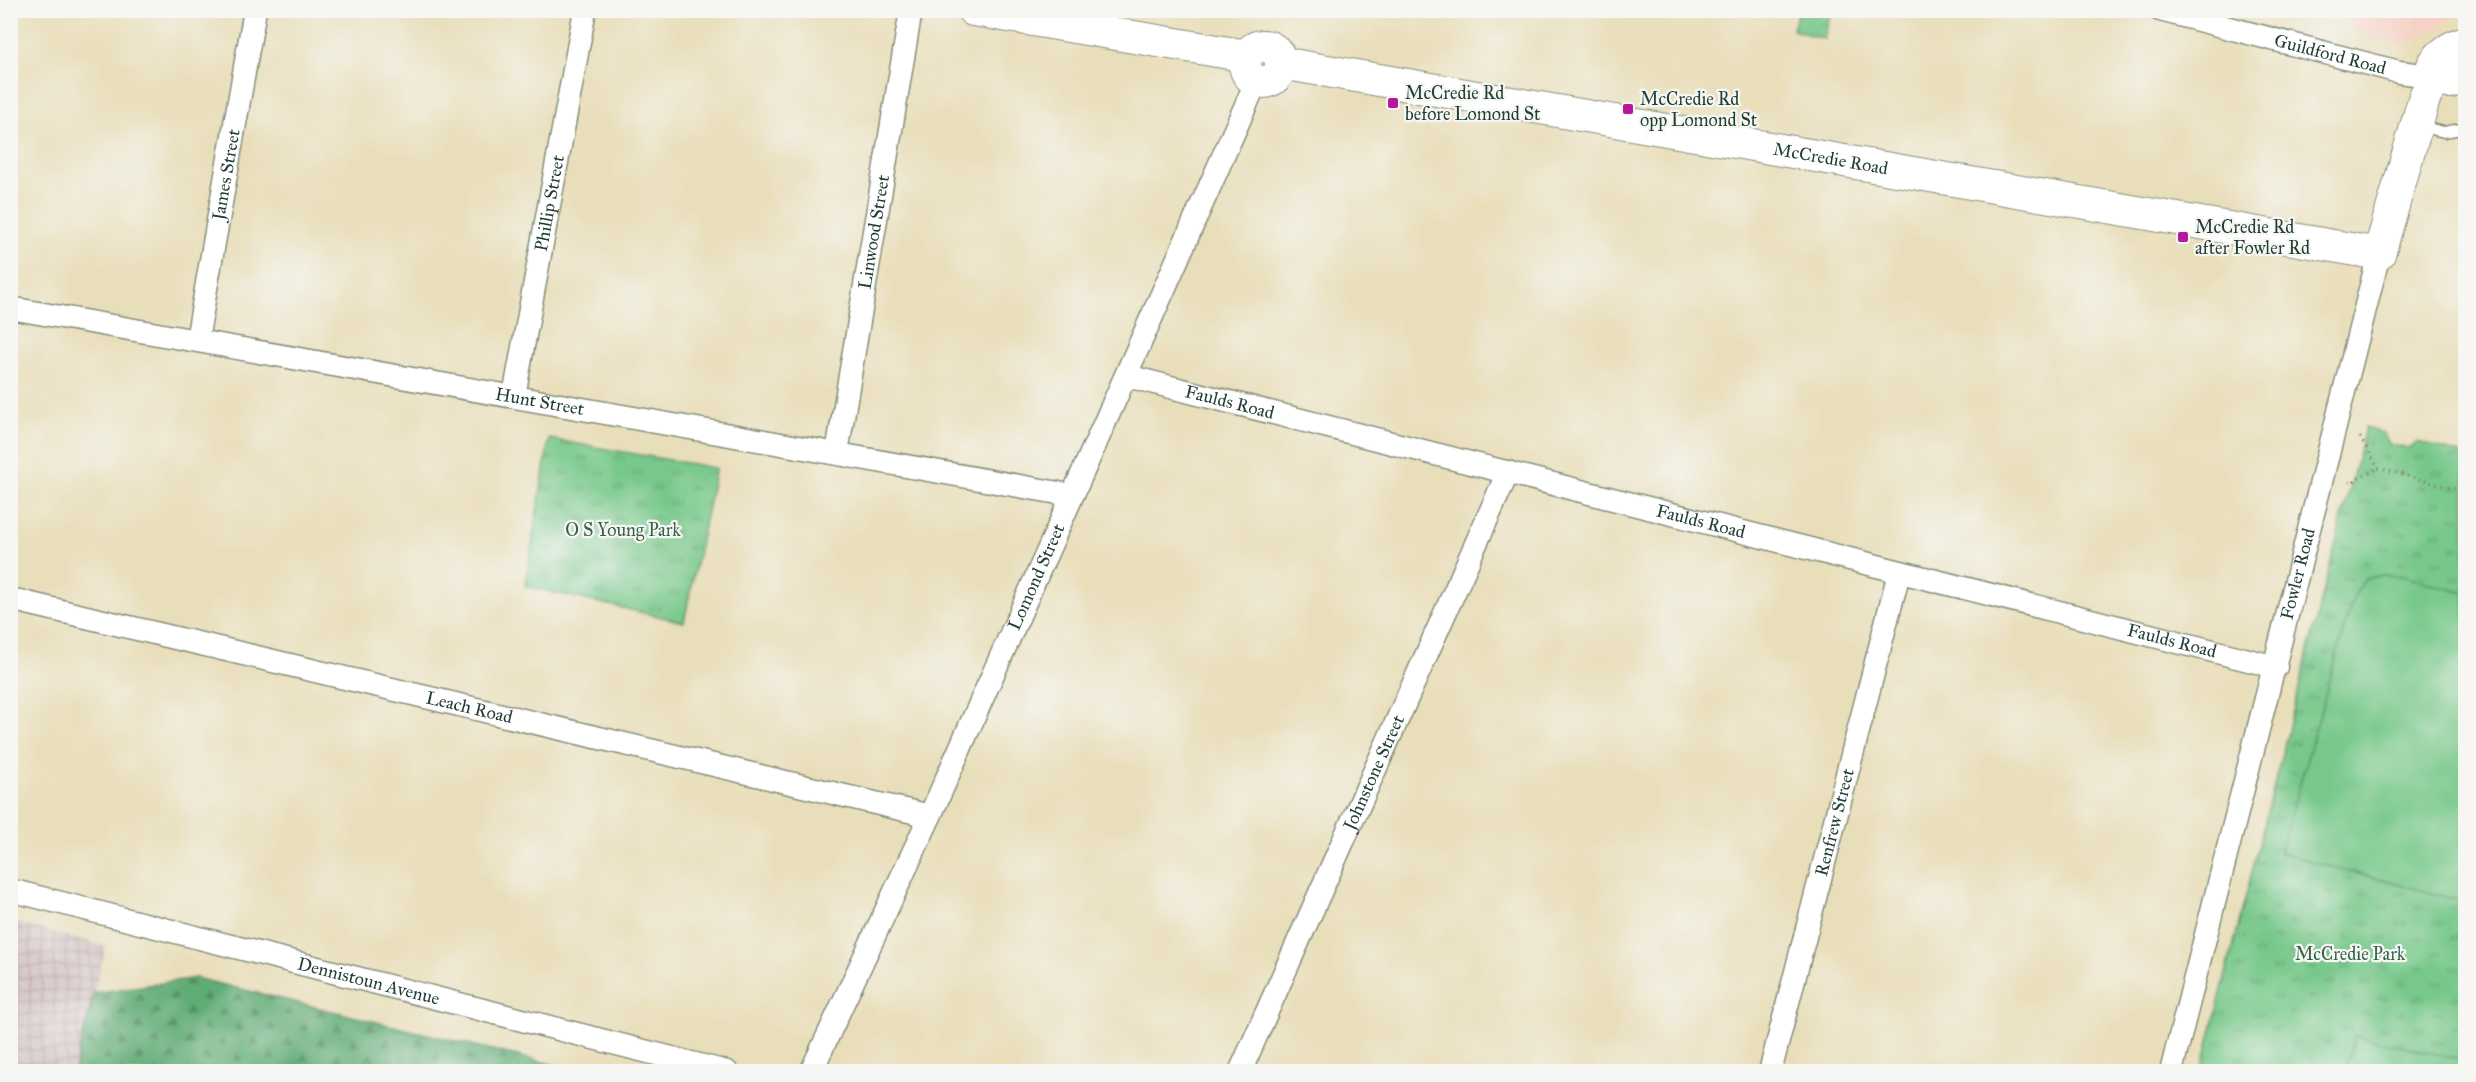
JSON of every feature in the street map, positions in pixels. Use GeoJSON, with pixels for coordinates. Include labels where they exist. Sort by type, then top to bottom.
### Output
{"type":"FeatureCollection","features":[{"type":"Feature","properties":{"kind":"main road","name":"McCredie Road"},"geometry":{"type":"LineString","coordinates":[[974,10],[1007,13],[1262,66],[2379,254]]}},
{"type":"Feature","properties":{"kind":"main road","name":"Fowler Road"},"geometry":{"type":"LineString","coordinates":[[2379,254],[2425,96],[2444,78],[2433,65],[2439,58],[2466,42]]}},
{"type":"Feature","properties":{"kind":"street","name":"James Street"},"geometry":{"type":"LineString","coordinates":[[197,340],[255,10]]}},
{"type":"Feature","properties":{"kind":"street","name":"Phillip Street"},"geometry":{"type":"LineString","coordinates":[[514,396],[585,10]]}},
{"type":"Feature","properties":{"kind":"street","name":"Linwood Street"},"geometry":{"type":"LineString","coordinates":[[837,453],[911,10]]}},
{"type":"Feature","properties":{"kind":"street","name":"Guildford Road"},"geometry":{"type":"LineString","coordinates":[[2160,10],[2399,72],[2444,78]]}},
{"type":"Feature","properties":{"kind":"street","name":"Lomond Street"},"geometry":{"type":"LineString","coordinates":[[811,1071],[930,816],[1070,495],[1127,376],[1262,66]]}},
{"type":"Feature","properties":{"kind":"street","name":"Fowler Road"},"geometry":{"type":"LineString","coordinates":[[2171,1071],[2276,667],[2379,254]]}},
{"type":"Feature","properties":{"kind":"street","name":"Hunt Street"},"geometry":{"type":"LineString","coordinates":[[10,308],[1070,495]]}},
{"type":"Feature","properties":{"kind":"street","name":"Faulds Road"},"geometry":{"type":"LineString","coordinates":[[1127,376],[2276,667]]}},
{"type":"Feature","properties":{"kind":"street","name":"Johnstone Street"},"geometry":{"type":"LineString","coordinates":[[1240,1071],[1508,472]]}},
{"type":"Feature","properties":{"kind":"street","name":"Renfrew Street"},"geometry":{"type":"LineString","coordinates":[[1770,1071],[1899,573]]}},
{"type":"Feature","properties":{"kind":"street","name":"Leach Road"},"geometry":{"type":"LineString","coordinates":[[10,599],[930,816]]}},
{"type":"Feature","properties":{"kind":"street","name":"Dennistoun Avenue"},"geometry":{"type":"LineString","coordinates":[[10,890],[728,1071]]}},
{"type":"Feature","properties":{"kind":"lane"},"geometry":{"type":"LineString","coordinates":[[2416,125],[2444,132],[2466,128]]}},
{"type":"Feature","properties":{"kind":"path"},"geometry":{"type":"LineString","coordinates":[[2360,437],[2378,468]]}},
{"type":"Feature","properties":{"kind":"path"},"geometry":{"type":"LineString","coordinates":[[2349,482],[2354,483],[2357,479],[2378,468],[2466,492]]}},
{"type":"Feature","properties":{"kind":"shaded area"},"geometry":{"type":"Polygon","coordinates":[[[2349,10],[2466,11],[2406,45],[2344,28],[2349,10]]]}},
{"type":"Feature","properties":{"kind":"shaded area"},"geometry":{"type":"Polygon","coordinates":[[[10,921],[106,946],[74,1071],[11,1071],[10,921]]]}},
{"type":"Feature","properties":{"kind":"green space"},"geometry":{"type":"Polygon","coordinates":[[[1798,11],[1831,11],[1824,39],[1793,30],[1798,11]]]}},
{"type":"Feature","properties":{"kind":"green space","name":"McCredie Park"},"geometry":{"type":"Polygon","coordinates":[[[2365,428],[2383,433],[2389,444],[2408,449],[2418,442],[2465,455],[2465,1071],[2201,1072],[2365,428]]]}},
{"type":"Feature","properties":{"kind":"green space","name":"O S Young Park"},"geometry":{"type":"Polygon","coordinates":[[[549,439],[716,468],[684,622],[525,586],[549,439]]]}},
{"type":"Feature","properties":{"kind":"green space"},"geometry":{"type":"Polygon","coordinates":[[[2382,575],[2402,576],[2465,593],[2465,902],[2280,853],[2353,598],[2365,579],[2382,575]]]}},
{"type":"Feature","properties":{"kind":"green space"},"geometry":{"type":"Polygon","coordinates":[[[195,978],[580,1071],[74,1071],[94,993],[195,978]]]}},
{"type":"Feature","properties":{"kind":"green space"},"geometry":{"type":"Polygon","coordinates":[[[2354,1036],[2465,1060],[2465,1071],[2346,1071],[2354,1036]]]}},
{"type":"Feature","properties":{"kind":"place","name":"McCredie Rd before Lomond St"},"geometry":{"type":"Point","coordinates":[1393,103]}},
{"type":"Feature","properties":{"kind":"place","name":"McCredie Rd opp Lomond St"},"geometry":{"type":"Point","coordinates":[1628,109]}},
{"type":"Feature","properties":{"kind":"place","name":"McCredie Rd after Fowler Rd"},"geometry":{"type":"Point","coordinates":[2183,237]}}]}
